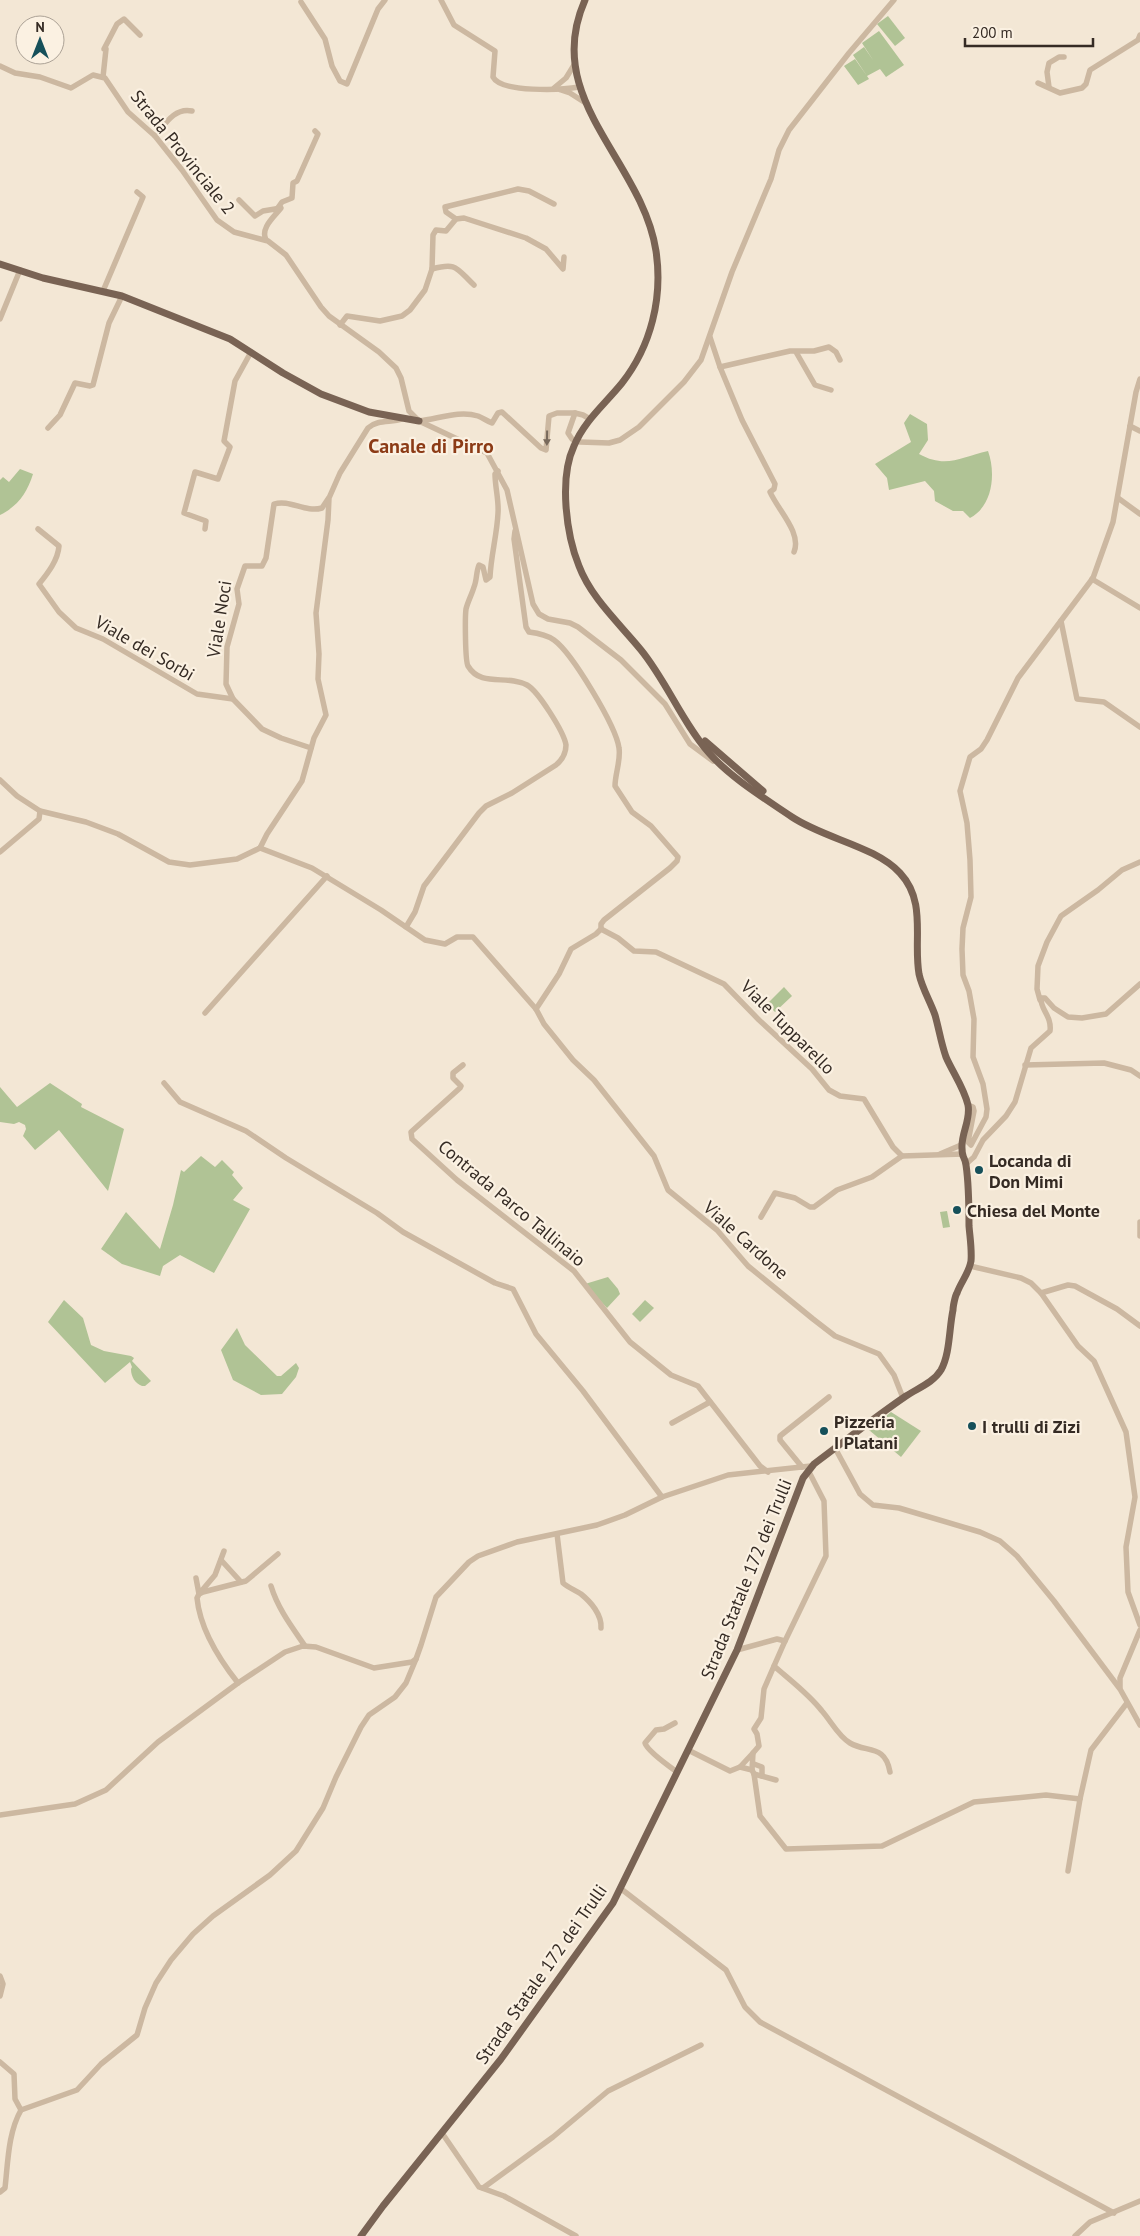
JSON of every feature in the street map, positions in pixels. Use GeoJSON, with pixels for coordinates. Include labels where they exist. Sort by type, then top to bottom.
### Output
{"type":"FeatureCollection","features":[{"type":"Feature","properties":{"kind":"main road","name":"Strada Statale 172 dei Trulli"},"geometry":{"type":"LineString","coordinates":[[361,2236],[502,2059],[556,1986],[613,1903],[737,1650],[791,1505],[807,1468],[903,1398],[933,1381],[942,1367],[955,1298],[970,1266],[966,1164],[961,1145],[967,1125],[968,1105],[947,1058],[933,1008],[920,975],[918,910],[915,897],[908,883],[885,860],[867,850],[815,831],[804,824],[723,767],[698,743],[656,670],[590,589],[576,560],[569,526],[567,472],[575,442],[590,419],[622,383],[646,342],[658,297],[659,278],[653,237],[642,206],[584,102],[578,87],[574,65],[575,32],[585,0]]}},
{"type":"Feature","properties":{"kind":"main road"},"geometry":{"type":"LineString","coordinates":[[0,264],[75,287],[122,296],[230,339],[283,373],[321,394],[369,412],[419,421]]}},
{"type":"Feature","properties":{"kind":"main road","name":"Strada Statale 172 dei Trulli"},"geometry":{"type":"LineString","coordinates":[[698,743],[704,740],[720,756],[804,824]]}},
{"type":"Feature","properties":{"kind":"street"},"geometry":{"type":"LineString","coordinates":[[301,2],[325,39],[332,66],[340,81],[347,84],[378,9],[385,0]]}},
{"type":"Feature","properties":{"kind":"street"},"geometry":{"type":"LineString","coordinates":[[441,0],[454,25],[495,52],[493,77],[497,83],[536,91],[578,87]]}},
{"type":"Feature","properties":{"kind":"street"},"geometry":{"type":"LineString","coordinates":[[580,442],[609,443],[620,440],[639,427],[693,371],[701,360],[732,272],[771,179],[779,150],[789,130],[849,53],[894,0]]}},
{"type":"Feature","properties":{"kind":"street"},"geometry":{"type":"LineString","coordinates":[[0,66],[15,73],[40,77],[71,88],[93,75],[103,77],[106,49],[104,49],[117,24],[124,18],[140,35]]}},
{"type":"Feature","properties":{"kind":"street"},"geometry":{"type":"LineString","coordinates":[[1038,84],[1060,93],[1082,88],[1086,84],[1090,70],[1138,40],[1140,35]]}},
{"type":"Feature","properties":{"kind":"street"},"geometry":{"type":"LineString","coordinates":[[1049,87],[1047,72],[1049,63],[1059,57],[1064,57]]}},
{"type":"Feature","properties":{"kind":"street"},"geometry":{"type":"LineString","coordinates":[[554,88],[566,78],[574,65]]}},
{"type":"Feature","properties":{"kind":"street","name":"Strada Provinciale 2"},"geometry":{"type":"LineString","coordinates":[[103,77],[128,112],[155,136],[222,224],[234,232],[266,240],[286,255],[321,307],[340,325],[379,352],[396,368],[401,378],[409,411],[419,421]]}},
{"type":"Feature","properties":{"kind":"street"},"geometry":{"type":"LineString","coordinates":[[554,88],[570,93],[584,102]]}},
{"type":"Feature","properties":{"kind":"street"},"geometry":{"type":"LineString","coordinates":[[155,136],[173,114],[188,110],[192,111]]}},
{"type":"Feature","properties":{"kind":"street"},"geometry":{"type":"LineString","coordinates":[[277,209],[282,202],[292,198],[293,183],[296,181],[318,134],[315,131]]}},
{"type":"Feature","properties":{"kind":"street"},"geometry":{"type":"LineString","coordinates":[[456,219],[446,212],[444,207],[518,189],[529,191],[554,204]]}},
{"type":"Feature","properties":{"kind":"street"},"geometry":{"type":"LineString","coordinates":[[103,291],[143,198],[137,192]]}},
{"type":"Feature","properties":{"kind":"street"},"geometry":{"type":"LineString","coordinates":[[239,200],[255,216],[263,211],[281,208],[264,229],[263,235],[266,240]]}},
{"type":"Feature","properties":{"kind":"street"},"geometry":{"type":"LineString","coordinates":[[340,325],[347,316],[372,321],[402,316],[425,290],[432,269],[433,235],[436,230],[446,230],[456,219],[464,218],[526,238],[546,250],[563,269],[564,257]]}},
{"type":"Feature","properties":{"kind":"street"},"geometry":{"type":"LineString","coordinates":[[432,269],[448,265],[456,268],[474,285]]}},
{"type":"Feature","properties":{"kind":"street"},"geometry":{"type":"LineString","coordinates":[[0,319],[20,270]]}},
{"type":"Feature","properties":{"kind":"street"},"geometry":{"type":"LineString","coordinates":[[48,428],[60,415],[75,383],[90,386],[92,384],[109,323],[122,296]]}},
{"type":"Feature","properties":{"kind":"street"},"geometry":{"type":"LineString","coordinates":[[710,337],[720,368],[760,458],[774,484],[774,489],[770,492],[794,534],[797,542],[794,552]]}},
{"type":"Feature","properties":{"kind":"street"},"geometry":{"type":"LineString","coordinates":[[720,368],[790,351],[814,351],[829,347],[836,352],[840,360]]}},
{"type":"Feature","properties":{"kind":"street"},"geometry":{"type":"LineString","coordinates":[[205,529],[206,521],[184,513],[195,472],[218,479],[230,447],[224,441],[235,381],[251,352]]}},
{"type":"Feature","properties":{"kind":"street"},"geometry":{"type":"LineString","coordinates":[[796,352],[815,385],[830,390]]}},
{"type":"Feature","properties":{"kind":"street"},"geometry":{"type":"LineString","coordinates":[[968,1105],[973,1107],[974,1111],[968,1142],[970,1145],[986,1117],[988,1109],[983,1084],[973,1057],[974,1019],[969,991],[963,975],[963,928],[969,907],[971,888],[967,823],[960,791],[970,757],[977,753],[984,744],[1018,678],[1092,579],[1113,522],[1140,379]]}},
{"type":"Feature","properties":{"kind":"street"},"geometry":{"type":"LineString","coordinates":[[419,421],[443,415],[476,415],[492,423],[498,413],[502,412],[541,448],[546,450],[549,416],[562,412],[583,415],[590,419]]}},
{"type":"Feature","properties":{"kind":"street"},"geometry":{"type":"LineString","coordinates":[[572,439],[568,437],[568,430],[575,413]]}},
{"type":"Feature","properties":{"kind":"street"},"geometry":{"type":"LineString","coordinates":[[0,780],[18,796],[40,811],[94,825],[118,834],[169,862],[190,865],[237,859],[260,848],[302,781],[311,748],[326,715],[318,679],[319,654],[316,613],[329,498],[340,473],[368,428],[377,422],[395,422],[402,419]]}},
{"type":"Feature","properties":{"kind":"street"},"geometry":{"type":"LineString","coordinates":[[419,421],[487,453],[507,490],[533,604],[539,614],[548,620],[570,623],[578,627],[621,660],[665,704],[676,719],[687,741]]}},
{"type":"Feature","properties":{"kind":"street"},"geometry":{"type":"LineString","coordinates":[[1130,426],[1140,431]]}},
{"type":"Feature","properties":{"kind":"street"},"geometry":{"type":"LineString","coordinates":[[406,927],[415,912],[424,886],[479,813],[486,806],[512,794],[556,765],[560,762],[565,752],[566,746],[562,733],[533,689],[519,681],[484,679],[476,675],[467,665],[464,657],[467,634],[466,611],[480,564],[484,567],[486,580],[490,577],[497,526],[498,504],[495,478],[498,472]]}},
{"type":"Feature","properties":{"kind":"street","name":"Viale Noci"},"geometry":{"type":"LineString","coordinates":[[233,700],[226,684],[227,647],[239,604],[237,589],[245,566],[262,566],[266,558],[274,504],[284,503],[316,510],[322,508],[329,498]]}},
{"type":"Feature","properties":{"kind":"street"},"geometry":{"type":"LineString","coordinates":[[1118,498],[1140,514]]}},
{"type":"Feature","properties":{"kind":"street"},"geometry":{"type":"LineString","coordinates":[[516,528],[514,539],[526,627],[529,632],[537,632],[554,640],[570,656],[608,718],[618,743],[619,756],[615,786],[632,812],[651,826],[676,854],[677,861],[604,920],[601,924],[601,929],[596,934],[571,950],[559,974],[536,1009]]}},
{"type":"Feature","properties":{"kind":"street","name":"Viale dei Sorbi"},"geometry":{"type":"LineString","coordinates":[[38,530],[59,546],[59,553],[51,569],[39,584],[59,612],[76,628],[103,640],[197,694],[233,700]]}},
{"type":"Feature","properties":{"kind":"street"},"geometry":{"type":"LineString","coordinates":[[1092,579],[1140,608]]}},
{"type":"Feature","properties":{"kind":"street"},"geometry":{"type":"LineString","coordinates":[[1061,621],[1077,699],[1104,702],[1140,727]]}},
{"type":"Feature","properties":{"kind":"street"},"geometry":{"type":"LineString","coordinates":[[233,700],[262,729],[281,738],[311,748]]}},
{"type":"Feature","properties":{"kind":"street"},"geometry":{"type":"LineString","coordinates":[[687,741],[698,743]]}},
{"type":"Feature","properties":{"kind":"street"},"geometry":{"type":"LineString","coordinates":[[687,741],[698,743]]}},
{"type":"Feature","properties":{"kind":"street"},"geometry":{"type":"LineString","coordinates":[[0,852],[39,819],[40,811]]}},
{"type":"Feature","properties":{"kind":"street","name":"Viale Cardone"},"geometry":{"type":"LineString","coordinates":[[260,848],[304,864],[327,876],[424,940],[445,944],[457,936],[473,937],[536,1009],[544,1024],[573,1060],[594,1080],[654,1156],[668,1190],[677,1200],[716,1230],[748,1266],[813,1319],[836,1336],[878,1354],[894,1375],[903,1398]]}},
{"type":"Feature","properties":{"kind":"street"},"geometry":{"type":"LineString","coordinates":[[966,1164],[974,1157],[983,1140],[1006,1116],[1014,1102],[1031,1048],[1050,1031],[1050,1021],[1040,1001],[1037,989],[1038,966],[1047,942],[1061,916],[1098,890],[1122,870],[1140,862]]}},
{"type":"Feature","properties":{"kind":"street"},"geometry":{"type":"LineString","coordinates":[[205,1013],[327,876]]}},
{"type":"Feature","properties":{"kind":"street","name":"Viale Tupparello"},"geometry":{"type":"LineString","coordinates":[[601,929],[618,938],[634,951],[656,952],[724,984],[759,1020],[812,1068],[829,1090],[840,1096],[864,1099],[893,1147],[902,1156]]}},
{"type":"Feature","properties":{"kind":"street"},"geometry":{"type":"LineString","coordinates":[[1040,1001],[1041,998],[1045,998],[1059,1012],[1074,1019],[1106,1014],[1140,984]]}},
{"type":"Feature","properties":{"kind":"street"},"geometry":{"type":"LineString","coordinates":[[1025,1065],[1104,1063],[1131,1070],[1140,1076]]}},
{"type":"Feature","properties":{"kind":"street","name":"Contrada Parco Tallinaio"},"geometry":{"type":"LineString","coordinates":[[463,1065],[453,1073],[453,1078],[461,1086],[460,1088],[411,1132],[412,1139],[465,1186],[574,1271],[630,1342],[671,1375],[698,1386],[760,1466],[768,1472]]}},
{"type":"Feature","properties":{"kind":"street"},"geometry":{"type":"LineString","coordinates":[[164,1083],[180,1102],[246,1131],[286,1158],[377,1213],[403,1232],[496,1284],[513,1289],[536,1334],[583,1391],[662,1497]]}},
{"type":"Feature","properties":{"kind":"street"},"geometry":{"type":"LineString","coordinates":[[935,1156],[961,1145]]}},
{"type":"Feature","properties":{"kind":"street"},"geometry":{"type":"LineString","coordinates":[[762,1216],[775,1193],[795,1198],[810,1207],[837,1190],[872,1177],[902,1156],[963,1154]]}},
{"type":"Feature","properties":{"kind":"street"},"geometry":{"type":"LineString","coordinates":[[1140,1222],[1140,1236]]}},
{"type":"Feature","properties":{"kind":"street"},"geometry":{"type":"LineString","coordinates":[[970,1266],[1021,1278],[1031,1283],[1041,1293],[1078,1346],[1094,1361],[1126,1432],[1138,1498],[1126,1547],[1128,1592],[1140,1625]]}},
{"type":"Feature","properties":{"kind":"street"},"geometry":{"type":"LineString","coordinates":[[1041,1293],[1068,1285],[1075,1286],[1117,1309],[1140,1326]]}},
{"type":"Feature","properties":{"kind":"street"},"geometry":{"type":"LineString","coordinates":[[688,1750],[730,1770],[740,1767],[759,1746],[754,1729],[761,1718],[764,1689],[826,1556],[824,1501],[807,1468],[780,1440],[780,1436],[829,1397]]}},
{"type":"Feature","properties":{"kind":"street"},"geometry":{"type":"LineString","coordinates":[[672,1423],[710,1402]]}},
{"type":"Feature","properties":{"kind":"street"},"geometry":{"type":"LineString","coordinates":[[836,1448],[860,1494],[873,1505],[899,1508],[960,1526],[1000,1541],[1017,1556],[1054,1601],[1120,1690],[1140,1725]]}},
{"type":"Feature","properties":{"kind":"street"},"geometry":{"type":"LineString","coordinates":[[20,2110],[77,2090],[101,2064],[137,2035],[145,2008],[156,1983],[171,1960],[193,1934],[213,1916],[270,1875],[296,1851],[324,1808],[336,1777],[361,1727],[369,1715],[395,1697],[406,1683],[416,1659],[433,1604],[446,1586],[469,1562],[495,1548],[597,1525],[625,1515],[662,1497],[728,1475],[807,1468]]}},
{"type":"Feature","properties":{"kind":"street"},"geometry":{"type":"LineString","coordinates":[[558,1534],[563,1583],[580,1594],[596,1611],[602,1620],[601,1628]]}},
{"type":"Feature","properties":{"kind":"street"},"geometry":{"type":"LineString","coordinates":[[224,1550],[215,1574],[199,1594],[197,1602],[209,1637],[219,1658],[238,1683]]}},
{"type":"Feature","properties":{"kind":"street"},"geometry":{"type":"LineString","coordinates":[[199,1594],[241,1582],[252,1576],[278,1554]]}},
{"type":"Feature","properties":{"kind":"street"},"geometry":{"type":"LineString","coordinates":[[221,1560],[241,1582]]}},
{"type":"Feature","properties":{"kind":"street"},"geometry":{"type":"LineString","coordinates":[[196,1578],[199,1594]]}},
{"type":"Feature","properties":{"kind":"street"},"geometry":{"type":"LineString","coordinates":[[271,1586],[274,1598],[305,1646]]}},
{"type":"Feature","properties":{"kind":"street"},"geometry":{"type":"LineString","coordinates":[[1120,1690],[1120,1678],[1140,1630]]}},
{"type":"Feature","properties":{"kind":"street"},"geometry":{"type":"LineString","coordinates":[[737,1650],[777,1639],[785,1641]]}},
{"type":"Feature","properties":{"kind":"street"},"geometry":{"type":"LineString","coordinates":[[0,1815],[76,1804],[106,1790],[158,1742],[238,1683],[285,1652],[305,1646],[316,1647],[374,1668],[408,1664],[416,1659]]}},
{"type":"Feature","properties":{"kind":"street"},"geometry":{"type":"LineString","coordinates":[[774,1666],[822,1710],[828,1720],[850,1743],[877,1750],[881,1753],[889,1766],[890,1772]]}},
{"type":"Feature","properties":{"kind":"street"},"geometry":{"type":"LineString","coordinates":[[1068,1870],[1080,1799],[1091,1750],[1127,1704]]}},
{"type":"Feature","properties":{"kind":"street"},"geometry":{"type":"LineString","coordinates":[[675,1724],[656,1730],[645,1743],[647,1749],[658,1755],[677,1772]]}},
{"type":"Feature","properties":{"kind":"street"},"geometry":{"type":"LineString","coordinates":[[753,1752],[753,1772],[760,1816],[786,1848],[882,1846],[974,1802],[1046,1795],[1080,1799]]}},
{"type":"Feature","properties":{"kind":"street"},"geometry":{"type":"LineString","coordinates":[[754,1764],[762,1766],[762,1776]]}},
{"type":"Feature","properties":{"kind":"street"},"geometry":{"type":"LineString","coordinates":[[740,1767],[776,1780]]}},
{"type":"Feature","properties":{"kind":"street"},"geometry":{"type":"LineString","coordinates":[[620,1888],[726,1970],[745,2008],[760,2022],[1114,2213]]}},
{"type":"Feature","properties":{"kind":"street"},"geometry":{"type":"LineString","coordinates":[[0,1976],[3,1984],[0,1996]]}},
{"type":"Feature","properties":{"kind":"street"},"geometry":{"type":"LineString","coordinates":[[483,2188],[553,2137],[608,2091],[701,2045]]}},
{"type":"Feature","properties":{"kind":"street"},"geometry":{"type":"LineString","coordinates":[[0,2062],[14,2074],[15,2098],[20,2110],[11,2139],[6,2188],[0,2192]]}},
{"type":"Feature","properties":{"kind":"street"},"geometry":{"type":"LineString","coordinates":[[442,2133],[479,2187],[504,2196],[576,2236]]}},
{"type":"Feature","properties":{"kind":"street"},"geometry":{"type":"LineString","coordinates":[[1075,2236],[1090,2222],[1140,2201]]}},
{"type":"Feature","properties":{"kind":"green space"},"geometry":{"type":"Polygon","coordinates":[[[888,16],[905,38],[895,46],[877,24],[888,16]]]}},
{"type":"Feature","properties":{"kind":"green space"},"geometry":{"type":"Polygon","coordinates":[[[879,31],[904,65],[886,77],[880,69],[867,76],[853,55],[864,47],[873,60],[862,43],[879,31]]]}},
{"type":"Feature","properties":{"kind":"green space"},"geometry":{"type":"Polygon","coordinates":[[[855,59],[869,79],[858,85],[844,66],[855,59]]]}},
{"type":"Feature","properties":{"kind":"green space"},"geometry":{"type":"Polygon","coordinates":[[[910,414],[927,424],[928,440],[919,454],[937,461],[946,461],[961,459],[988,451],[992,469],[991,488],[984,506],[978,513],[970,518],[963,511],[953,511],[935,501],[934,491],[925,481],[889,490],[887,478],[875,464],[911,442],[904,423],[910,414]]]}},
{"type":"Feature","properties":{"kind":"green space"},"geometry":{"type":"Polygon","coordinates":[[[20,469],[33,474],[31,481],[17,503],[0,515],[0,480],[3,477],[9,482],[20,469]]]}},
{"type":"Feature","properties":{"kind":"green space"},"geometry":{"type":"Polygon","coordinates":[[[784,987],[792,996],[775,1012],[767,1004],[784,987]]]}},
{"type":"Feature","properties":{"kind":"green space"},"geometry":{"type":"Polygon","coordinates":[[[50,1083],[82,1104],[81,1107],[124,1129],[108,1191],[59,1130],[35,1150],[23,1136],[26,1129],[25,1125],[19,1122],[14,1124],[0,1122],[0,1087],[17,1107],[50,1083]]]}},
{"type":"Feature","properties":{"kind":"green space"},"geometry":{"type":"Polygon","coordinates":[[[201,1156],[215,1167],[222,1160],[234,1172],[232,1175],[243,1188],[233,1200],[250,1209],[214,1273],[180,1255],[163,1266],[160,1276],[122,1264],[101,1249],[126,1212],[160,1249],[181,1170],[184,1172],[201,1156]]]}},
{"type":"Feature","properties":{"kind":"green space"},"geometry":{"type":"Polygon","coordinates":[[[947,1211],[950,1227],[943,1228],[940,1212],[947,1211]]]}},
{"type":"Feature","properties":{"kind":"green space"},"geometry":{"type":"Polygon","coordinates":[[[608,1277],[620,1294],[607,1308],[585,1284],[608,1277]]]}},
{"type":"Feature","properties":{"kind":"green space"},"geometry":{"type":"Polygon","coordinates":[[[64,1300],[83,1318],[91,1345],[104,1351],[131,1356],[134,1358],[132,1361],[151,1381],[145,1386],[137,1383],[132,1375],[130,1362],[105,1383],[48,1322],[64,1300]]]}},
{"type":"Feature","properties":{"kind":"green space"},"geometry":{"type":"Polygon","coordinates":[[[645,1300],[654,1308],[640,1322],[632,1314],[645,1300]]]}},
{"type":"Feature","properties":{"kind":"green space"},"geometry":{"type":"Polygon","coordinates":[[[237,1328],[245,1345],[277,1376],[281,1376],[296,1363],[299,1368],[296,1377],[282,1394],[261,1395],[233,1380],[221,1350],[237,1328]]]}},
{"type":"Feature","properties":{"kind":"green space"},"geometry":{"type":"Polygon","coordinates":[[[891,1412],[921,1431],[901,1457],[869,1430],[891,1412]]]}},
{"type":"Feature","properties":{"kind":"place","name":"Locanda di Don Mimi"},"geometry":{"type":"Point","coordinates":[979,1170]}},
{"type":"Feature","properties":{"kind":"place","name":"Chiesa del Monte"},"geometry":{"type":"Point","coordinates":[957,1210]}},
{"type":"Feature","properties":{"kind":"place","name":"I trulli di Zizi"},"geometry":{"type":"Point","coordinates":[972,1426]}},
{"type":"Feature","properties":{"kind":"place","name":"Pizzeria I Platani"},"geometry":{"type":"Point","coordinates":[824,1431]}},
{"type":"Feature","properties":{"kind":"district","name":"Canale di Pirro"},"geometry":{"type":"Point","coordinates":[431,446]}}]}
